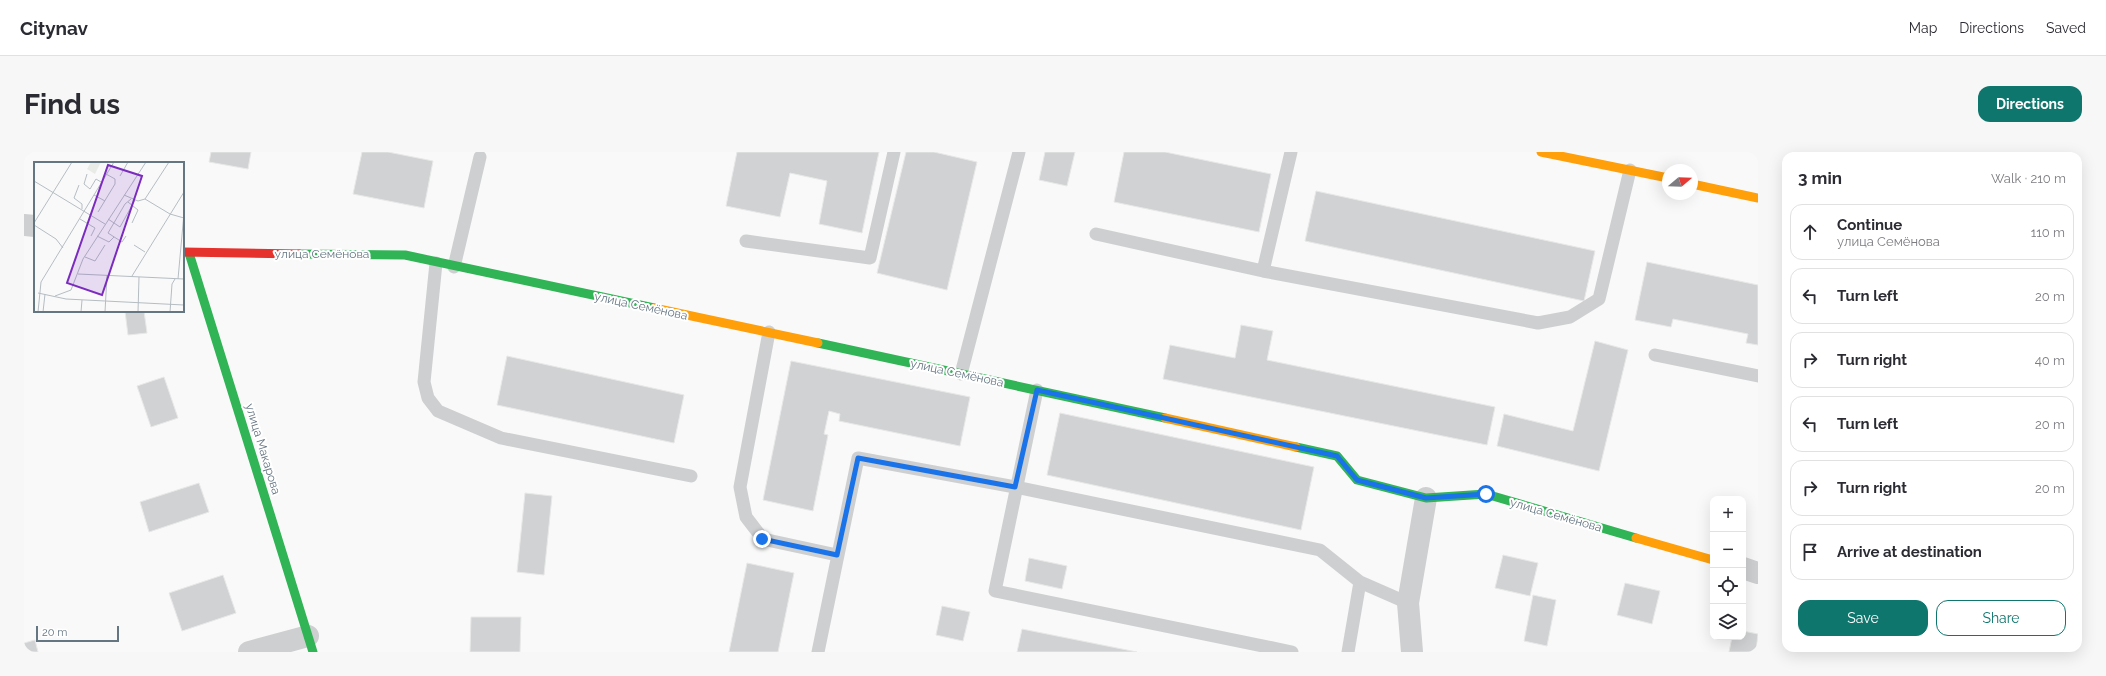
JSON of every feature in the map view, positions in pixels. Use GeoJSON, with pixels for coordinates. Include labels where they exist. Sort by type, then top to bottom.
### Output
{"type":"FeatureCollection","features":[{"type":"Feature","properties":{"kind":"street"},"geometry":{"type":"LineString","coordinates":[[1541,152],[1662,177]]}},
{"type":"Feature","properties":{"kind":"street"},"geometry":{"type":"LineString","coordinates":[[1698,185],[1758,198]]}},
{"type":"Feature","properties":{"kind":"street"},"geometry":{"type":"LineString","coordinates":[[24,225],[34,226]]}},
{"type":"Feature","properties":{"kind":"street","name":"улица Семёнова"},"geometry":{"type":"LineString","coordinates":[[186,253],[405,255],[454,267],[769,332],[1337,456],[1357,480],[1426,498],[1486,494],[1710,559]]}},
{"type":"Feature","properties":{"kind":"street","name":"улица Макарова"},"geometry":{"type":"LineString","coordinates":[[186,253],[311,644]]}},
{"type":"Feature","properties":{"kind":"street"},"geometry":{"type":"LineString","coordinates":[[1412,652],[1408,603],[1426,498]]}},
{"type":"Feature","properties":{"kind":"street"},"geometry":{"type":"LineString","coordinates":[[1746,569],[1758,573]]}},
{"type":"Feature","properties":{"kind":"street"},"geometry":{"type":"LineString","coordinates":[[249,652],[311,644]]}},
{"type":"Feature","properties":{"kind":"lane"},"geometry":{"type":"LineString","coordinates":[[746,241],[870,258],[894,152]]}},
{"type":"Feature","properties":{"kind":"lane"},"geometry":{"type":"LineString","coordinates":[[962,374],[1019,152]]}},
{"type":"Feature","properties":{"kind":"lane"},"geometry":{"type":"LineString","coordinates":[[1263,271],[1291,152]]}},
{"type":"Feature","properties":{"kind":"lane"},"geometry":{"type":"LineString","coordinates":[[454,267],[480,157]]}},
{"type":"Feature","properties":{"kind":"lane"},"geometry":{"type":"LineString","coordinates":[[1096,234],[1263,271],[1538,323],[1570,317],[1599,299],[1630,170]]}},
{"type":"Feature","properties":{"kind":"lane"},"geometry":{"type":"LineString","coordinates":[[436,263],[424,382],[428,398],[438,411],[501,438],[691,476]]}},
{"type":"Feature","properties":{"kind":"lane"},"geometry":{"type":"LineString","coordinates":[[769,332],[740,487],[746,517],[762,539],[837,555]]}},
{"type":"Feature","properties":{"kind":"lane"},"geometry":{"type":"LineString","coordinates":[[1655,355],[1758,376]]}},
{"type":"Feature","properties":{"kind":"lane"},"geometry":{"type":"LineString","coordinates":[[1037,390],[1015,487],[995,591],[1292,652]]}},
{"type":"Feature","properties":{"kind":"lane"},"geometry":{"type":"LineString","coordinates":[[818,652],[858,458],[1015,487],[1320,550],[1360,582],[1408,603]]}},
{"type":"Feature","properties":{"kind":"lane"},"geometry":{"type":"LineString","coordinates":[[1348,652],[1360,582]]}},
{"type":"Feature","properties":{"kind":"building"},"geometry":{"type":"Polygon","coordinates":[[[211,152],[251,152],[248,169],[209,162],[211,152]]]}},
{"type":"Feature","properties":{"kind":"building"},"geometry":{"type":"Polygon","coordinates":[[[362,152],[388,152],[433,161],[424,208],[353,194],[362,152]]]}},
{"type":"Feature","properties":{"kind":"building"},"geometry":{"type":"Polygon","coordinates":[[[737,152],[879,152],[862,233],[819,224],[827,181],[790,173],[780,217],[726,206],[737,152]]]}},
{"type":"Feature","properties":{"kind":"building"},"geometry":{"type":"Polygon","coordinates":[[[906,152],[934,152],[977,162],[947,290],[877,273],[906,152]]]}},
{"type":"Feature","properties":{"kind":"building"},"geometry":{"type":"Polygon","coordinates":[[[1045,152],[1075,152],[1067,186],[1039,180],[1045,152]]]}},
{"type":"Feature","properties":{"kind":"building"},"geometry":{"type":"Polygon","coordinates":[[[1124,152],[1165,152],[1271,174],[1259,232],[1114,202],[1124,152]]]}},
{"type":"Feature","properties":{"kind":"building"},"geometry":{"type":"Polygon","coordinates":[[[1316,191],[1595,251],[1584,301],[1305,241],[1316,191]]]}},
{"type":"Feature","properties":{"kind":"building"},"geometry":{"type":"Polygon","coordinates":[[[1647,262],[1758,285],[1758,345],[1746,343],[1748,334],[1673,319],[1671,327],[1635,320],[1647,262]]]}},
{"type":"Feature","properties":{"kind":"building"},"geometry":{"type":"Polygon","coordinates":[[[125,312],[144,312],[147,333],[128,335],[125,312]]]}},
{"type":"Feature","properties":{"kind":"building"},"geometry":{"type":"Polygon","coordinates":[[[1241,325],[1273,331],[1267,360],[1495,407],[1487,445],[1163,379],[1170,345],[1235,358],[1241,325]]]}},
{"type":"Feature","properties":{"kind":"building"},"geometry":{"type":"Polygon","coordinates":[[[1595,341],[1628,350],[1599,471],[1497,446],[1504,414],[1573,431],[1595,341]]]}},
{"type":"Feature","properties":{"kind":"building"},"geometry":{"type":"Polygon","coordinates":[[[507,356],[684,395],[674,443],[497,405],[507,356]]]}},
{"type":"Feature","properties":{"kind":"building"},"geometry":{"type":"Polygon","coordinates":[[[791,361],[970,397],[960,446],[839,421],[840,414],[829,411],[824,434],[828,435],[813,511],[763,500],[791,361]]]}},
{"type":"Feature","properties":{"kind":"building"},"geometry":{"type":"Polygon","coordinates":[[[164,377],[178,418],[151,427],[137,386],[164,377]]]}},
{"type":"Feature","properties":{"kind":"building"},"geometry":{"type":"Polygon","coordinates":[[[1060,413],[1314,467],[1301,530],[1047,475],[1060,413]]]}},
{"type":"Feature","properties":{"kind":"building"},"geometry":{"type":"Polygon","coordinates":[[[199,483],[209,512],[149,532],[140,502],[199,483]]]}},
{"type":"Feature","properties":{"kind":"building"},"geometry":{"type":"Polygon","coordinates":[[[525,493],[552,496],[544,575],[517,572],[525,493]]]}},
{"type":"Feature","properties":{"kind":"building"},"geometry":{"type":"Polygon","coordinates":[[[1503,555],[1538,563],[1530,596],[1495,588],[1503,555]]]}},
{"type":"Feature","properties":{"kind":"building"},"geometry":{"type":"Polygon","coordinates":[[[1029,558],[1067,566],[1062,589],[1025,581],[1029,558]]]}},
{"type":"Feature","properties":{"kind":"building"},"geometry":{"type":"Polygon","coordinates":[[[747,563],[794,573],[778,652],[729,652],[747,563]]]}},
{"type":"Feature","properties":{"kind":"building"},"geometry":{"type":"Polygon","coordinates":[[[223,575],[236,613],[182,631],[169,593],[223,575]]]}},
{"type":"Feature","properties":{"kind":"building"},"geometry":{"type":"Polygon","coordinates":[[[1625,583],[1660,591],[1652,624],[1617,615],[1625,583]]]}},
{"type":"Feature","properties":{"kind":"building"},"geometry":{"type":"Polygon","coordinates":[[[1533,595],[1556,600],[1547,646],[1524,641],[1533,595]]]}},
{"type":"Feature","properties":{"kind":"building"},"geometry":{"type":"Polygon","coordinates":[[[942,606],[970,612],[963,641],[936,635],[942,606]]]}},
{"type":"Feature","properties":{"kind":"building"},"geometry":{"type":"Polygon","coordinates":[[[471,617],[521,617],[520,652],[470,652],[471,617]]]}},
{"type":"Feature","properties":{"kind":"building"},"geometry":{"type":"Polygon","coordinates":[[[1022,629],[1137,652],[1017,652],[1022,629]]]}},
{"type":"Feature","properties":{"kind":"building"},"geometry":{"type":"Polygon","coordinates":[[[1746,632],[1758,634],[1756,652],[1729,652],[1731,640],[1746,640],[1746,632]]]}},
{"type":"Feature","properties":{"kind":"building"},"geometry":{"type":"Polygon","coordinates":[[[35,640],[38,652],[24,652],[24,643],[35,640]]]}},
{"type":"Feature","properties":{"kind":"traffic: fast"},"geometry":{"type":"LineString","coordinates":[[189,253],[313,652]]}},
{"type":"Feature","properties":{"kind":"traffic: fast"},"geometry":{"type":"LineString","coordinates":[[299,254],[405,255],[654,308]]}},
{"type":"Feature","properties":{"kind":"traffic: fast"},"geometry":{"type":"LineString","coordinates":[[818,343],[1165,418]]}},
{"type":"Feature","properties":{"kind":"traffic: fast"},"geometry":{"type":"LineString","coordinates":[[1296,447],[1337,456],[1357,480],[1426,498],[1486,494],[1636,538]]}},
{"type":"Feature","properties":{"kind":"traffic: slow"},"geometry":{"type":"LineString","coordinates":[[1541,152],[1662,177]]}},
{"type":"Feature","properties":{"kind":"traffic: slow"},"geometry":{"type":"LineString","coordinates":[[1698,185],[1758,198]]}},
{"type":"Feature","properties":{"kind":"traffic: slow"},"geometry":{"type":"LineString","coordinates":[[654,308],[818,343]]}},
{"type":"Feature","properties":{"kind":"traffic: slow"},"geometry":{"type":"LineString","coordinates":[[1165,418],[1296,447]]}},
{"type":"Feature","properties":{"kind":"traffic: slow"},"geometry":{"type":"LineString","coordinates":[[1636,538],[1710,559]]}},
{"type":"Feature","properties":{"kind":"traffic: jam"},"geometry":{"type":"LineString","coordinates":[[184,252],[299,254]]}},
{"type":"Feature","properties":{"kind":"route"},"geometry":{"type":"LineString","coordinates":[[762,539],[837,555],[858,458],[1015,487],[1037,390],[1337,456],[1357,480],[1426,498],[1486,494]]}}]}
